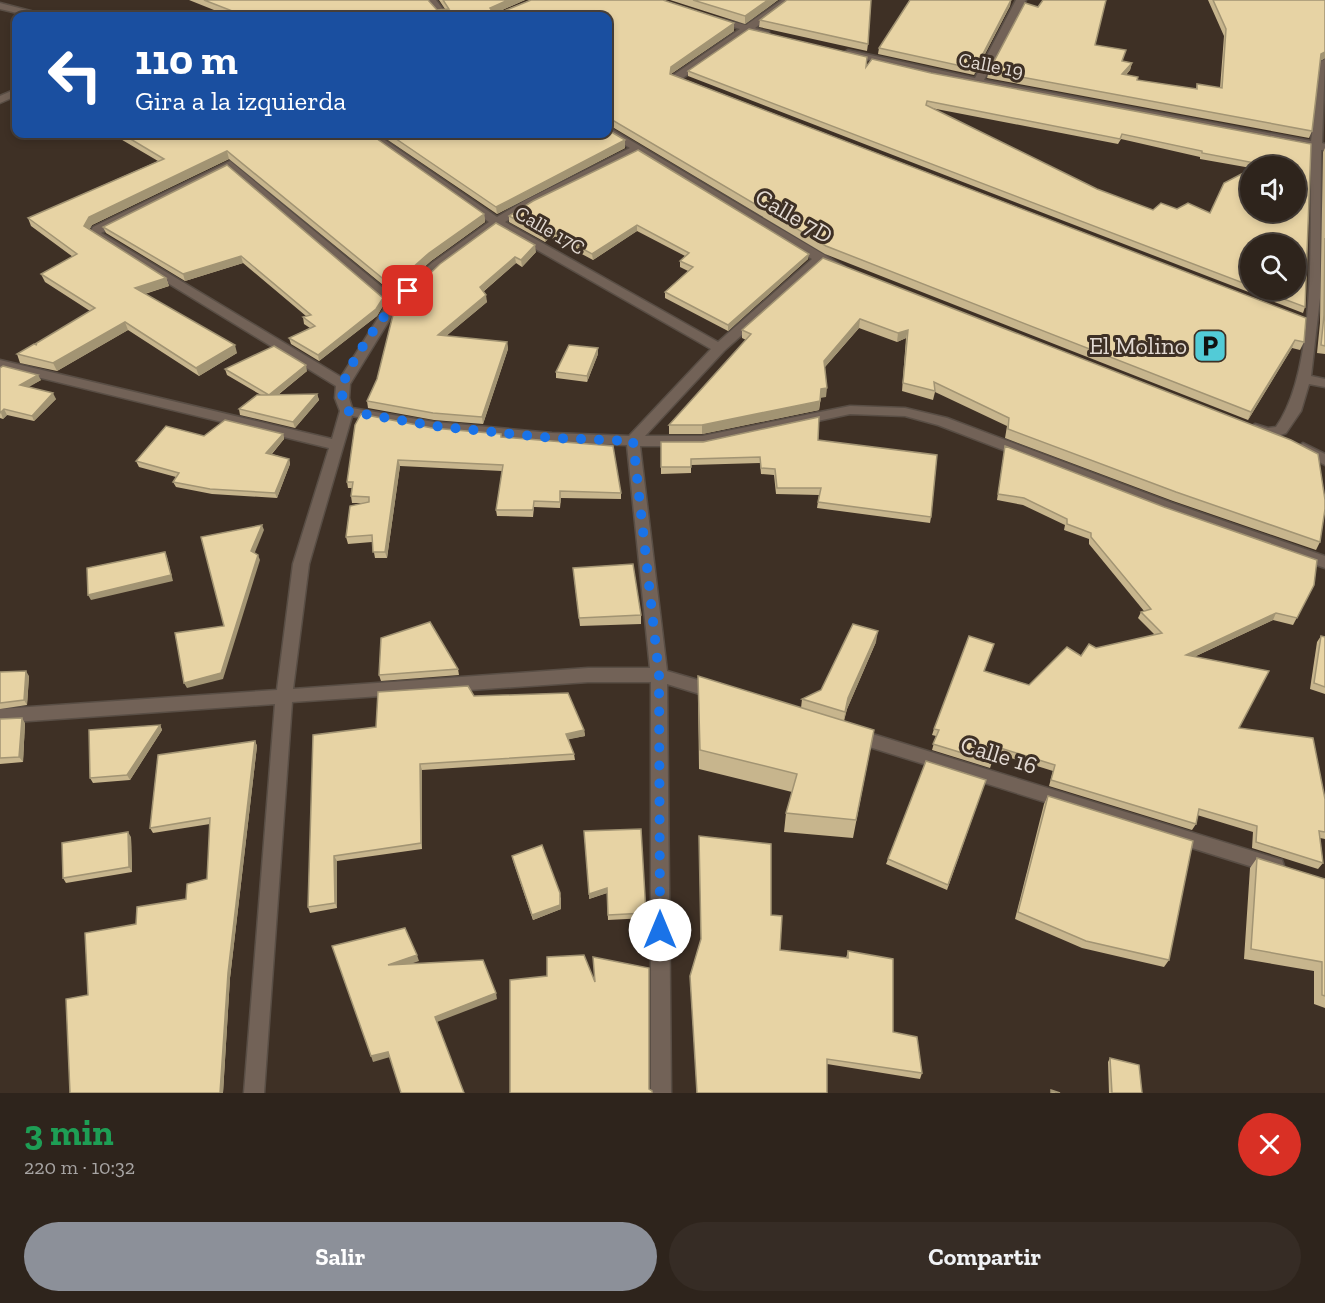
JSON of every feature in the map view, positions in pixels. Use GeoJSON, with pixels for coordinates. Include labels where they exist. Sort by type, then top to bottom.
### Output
{"type":"FeatureCollection","features":[{"type":"Feature","properties":{"kind":"street"},"geometry":{"type":"LineString","coordinates":[[430,0],[440,12]]}},
{"type":"Feature","properties":{"kind":"street"},"geometry":{"type":"LineString","coordinates":[[682,80],[746,29],[788,0]]}},
{"type":"Feature","properties":{"kind":"street"},"geometry":{"type":"LineString","coordinates":[[978,81],[1021,0]]}},
{"type":"Feature","properties":{"kind":"street"},"geometry":{"type":"LineString","coordinates":[[0,6],[23,12]]}},
{"type":"Feature","properties":{"kind":"street"},"geometry":{"type":"LineString","coordinates":[[705,16],[781,37]]}},
{"type":"Feature","properties":{"kind":"street","name":"Calle 19"},"geometry":{"type":"LineString","coordinates":[[838,51],[978,81],[1321,146]]}},
{"type":"Feature","properties":{"kind":"street"},"geometry":{"type":"LineString","coordinates":[[1273,434],[1281,430],[1289,421],[1306,380],[1307,321],[1321,146],[1325,62]]}},
{"type":"Feature","properties":{"kind":"street","name":"Calle 7D"},"geometry":{"type":"LineString","coordinates":[[612,133],[820,259],[854,272]]}},
{"type":"Feature","properties":{"kind":"street","name":"Calle 17C"},"geometry":{"type":"LineString","coordinates":[[376,138],[497,222],[718,348]]}},
{"type":"Feature","properties":{"kind":"street"},"geometry":{"type":"LineString","coordinates":[[255,1093],[284,696],[301,564],[347,411],[342,398],[343,384],[361,352],[394,303],[436,266],[497,222],[528,203],[637,149]]}},
{"type":"Feature","properties":{"kind":"street"},"geometry":{"type":"LineString","coordinates":[[343,384],[95,234],[97,229],[230,164],[394,303]]}},
{"type":"Feature","properties":{"kind":"street"},"geometry":{"type":"LineString","coordinates":[[661,1093],[659,675],[633,441],[718,348],[820,259]]}},
{"type":"Feature","properties":{"kind":"street"},"geometry":{"type":"LineString","coordinates":[[0,364],[337,445]]}},
{"type":"Feature","properties":{"kind":"street"},"geometry":{"type":"LineString","coordinates":[[1306,380],[1325,383]]}},
{"type":"Feature","properties":{"kind":"street"},"geometry":{"type":"LineString","coordinates":[[347,411],[434,426],[552,438],[633,441],[702,441],[850,410],[905,412],[942,421],[1167,507],[1325,562]]}},
{"type":"Feature","properties":{"kind":"street"},"geometry":{"type":"LineString","coordinates":[[1239,424],[1273,434],[1325,460]]}},
{"type":"Feature","properties":{"kind":"street"},"geometry":{"type":"LineString","coordinates":[[0,716],[588,675],[659,675],[738,699]]}},
{"type":"Feature","properties":{"kind":"street","name":"Calle 16"},"geometry":{"type":"LineString","coordinates":[[840,731],[1291,871]]}},
{"type":"Feature","properties":{"kind":"building"},"geometry":{"type":"Polygon","coordinates":[[[204,0],[428,0],[437,10],[449,9],[443,0],[508,0],[490,8],[492,11],[504,11],[531,0],[663,0],[734,23],[671,67],[670,74],[1240,293],[1240,300],[1259,300],[1306,318],[1304,342],[1295,340],[1251,412],[826,246],[612,120],[612,12],[235,12],[204,0]]]}},
{"type":"Feature","properties":{"kind":"building"},"geometry":{"type":"Polygon","coordinates":[[[693,0],[768,0],[745,16],[693,0]]]}},
{"type":"Feature","properties":{"kind":"building"},"geometry":{"type":"Polygon","coordinates":[[[787,0],[871,0],[868,44],[760,20],[787,0]]]}},
{"type":"Feature","properties":{"kind":"building"},"geometry":{"type":"Polygon","coordinates":[[[910,0],[1011,0],[975,69],[879,48],[910,0]]]}},
{"type":"Feature","properties":{"kind":"building"},"geometry":{"type":"Polygon","coordinates":[[[1043,0],[1106,0],[1095,45],[1126,50],[1122,61],[1132,63],[1122,74],[1138,77],[1137,80],[1197,89],[1197,84],[1222,88],[1226,29],[1213,0],[1325,0],[1325,52],[1321,54],[1312,131],[989,71],[1025,3],[1038,7],[1043,0]]]}},
{"type":"Feature","properties":{"kind":"building"},"geometry":{"type":"Polygon","coordinates":[[[749,29],[867,57],[866,67],[872,59],[931,73],[1311,144],[1306,280],[1306,234],[1240,234],[1240,282],[688,71],[749,29]],[[927,101],[926,105],[1097,189],[1153,210],[1161,203],[1177,209],[1188,203],[1210,213],[1224,183],[1240,175],[1240,222],[1306,222],[1306,156],[1240,156],[1240,160],[1122,134],[1120,139],[927,101]]]}},
{"type":"Feature","properties":{"kind":"building"},"geometry":{"type":"Polygon","coordinates":[[[612,132],[625,140],[496,207],[395,138],[612,138],[612,132]]]}},
{"type":"Feature","properties":{"kind":"building"},"geometry":{"type":"Polygon","coordinates":[[[129,138],[376,138],[484,214],[429,253],[392,286],[227,151],[89,217],[84,226],[166,278],[135,288],[235,345],[196,368],[125,322],[53,363],[17,354],[34,344],[37,345],[35,344],[95,308],[41,274],[77,254],[28,218],[164,159],[129,138]]]}},
{"type":"Feature","properties":{"kind":"building"},"geometry":{"type":"Polygon","coordinates":[[[638,150],[809,254],[728,325],[665,292],[693,267],[680,261],[689,253],[637,225],[592,254],[550,231],[545,236],[509,216],[533,201],[638,150]]]}},
{"type":"Feature","properties":{"kind":"building"},"geometry":{"type":"Polygon","coordinates":[[[227,165],[383,298],[376,309],[318,355],[289,338],[315,326],[303,317],[311,315],[241,256],[183,274],[103,227],[227,165]]]}},
{"type":"Feature","properties":{"kind":"building"},"geometry":{"type":"Polygon","coordinates":[[[496,223],[535,245],[521,260],[515,257],[480,287],[486,295],[438,335],[507,342],[482,417],[433,413],[367,401],[377,379],[395,307],[440,264],[496,223]]]}},
{"type":"Feature","properties":{"kind":"building"},"geometry":{"type":"Polygon","coordinates":[[[1325,238],[1325,346],[1321,345],[1324,315],[1325,238]]]}},
{"type":"Feature","properties":{"kind":"building"},"geometry":{"type":"Polygon","coordinates":[[[823,258],[1291,440],[1318,454],[1325,500],[1320,542],[1176,492],[1008,429],[1009,418],[934,382],[935,391],[903,383],[908,330],[898,333],[860,319],[824,361],[827,388],[821,389],[820,401],[702,425],[669,425],[751,334],[742,330],[823,258]]]}},
{"type":"Feature","properties":{"kind":"building"},"geometry":{"type":"Polygon","coordinates":[[[1286,300],[1305,300],[1305,307],[1286,300]]]}},
{"type":"Feature","properties":{"kind":"building"},"geometry":{"type":"Polygon","coordinates":[[[569,345],[598,348],[587,376],[556,372],[569,345]]]}},
{"type":"Feature","properties":{"kind":"building"},"geometry":{"type":"Polygon","coordinates":[[[274,346],[306,365],[269,395],[225,369],[274,346]]]}},
{"type":"Feature","properties":{"kind":"building"},"geometry":{"type":"Polygon","coordinates":[[[3,366],[38,375],[20,385],[53,393],[32,416],[4,409],[0,413],[0,368],[3,366]]]}},
{"type":"Feature","properties":{"kind":"building"},"geometry":{"type":"Polygon","coordinates":[[[317,394],[293,422],[239,409],[257,395],[317,394]]]}},
{"type":"Feature","properties":{"kind":"building"},"geometry":{"type":"Polygon","coordinates":[[[361,414],[432,428],[501,434],[501,437],[613,446],[621,493],[560,491],[560,502],[534,501],[533,510],[496,510],[503,465],[398,460],[385,552],[373,552],[372,535],[346,537],[350,506],[369,502],[369,497],[351,496],[353,482],[347,482],[355,425],[361,414]]]}},
{"type":"Feature","properties":{"kind":"building"},"geometry":{"type":"Polygon","coordinates":[[[819,417],[818,440],[937,455],[931,517],[818,502],[821,488],[777,488],[775,469],[761,468],[760,457],[691,459],[691,467],[661,467],[661,442],[703,442],[819,417]]]}},
{"type":"Feature","properties":{"kind":"building"},"geometry":{"type":"Polygon","coordinates":[[[225,420],[283,434],[266,453],[289,459],[275,493],[210,489],[173,482],[179,473],[136,461],[166,426],[204,436],[225,420]]]}},
{"type":"Feature","properties":{"kind":"building"},"geometry":{"type":"Polygon","coordinates":[[[1005,446],[1164,507],[1317,560],[1314,585],[1297,618],[1276,613],[1186,655],[1269,671],[1239,728],[1313,738],[1325,799],[1325,832],[1319,831],[1323,863],[1256,842],[1257,826],[1199,809],[1196,824],[1051,780],[1055,765],[997,747],[992,762],[933,744],[939,730],[934,729],[969,636],[994,644],[984,671],[1029,685],[1067,647],[1081,656],[1089,644],[1096,648],[1162,633],[1141,612],[1151,609],[1091,537],[1091,533],[1067,524],[1067,519],[1024,498],[998,494],[1005,446]]]}},
{"type":"Feature","properties":{"kind":"building"},"geometry":{"type":"Polygon","coordinates":[[[262,525],[251,551],[258,555],[221,673],[184,683],[175,633],[224,626],[201,537],[262,525]]]}},
{"type":"Feature","properties":{"kind":"building"},"geometry":{"type":"Polygon","coordinates":[[[165,552],[171,575],[88,595],[87,568],[165,552]]]}},
{"type":"Feature","properties":{"kind":"building"},"geometry":{"type":"Polygon","coordinates":[[[633,564],[641,615],[579,618],[573,568],[633,564]]]}},
{"type":"Feature","properties":{"kind":"building"},"geometry":{"type":"Polygon","coordinates":[[[430,622],[458,669],[379,675],[381,638],[430,622]]]}},
{"type":"Feature","properties":{"kind":"building"},"geometry":{"type":"Polygon","coordinates":[[[853,624],[878,631],[848,698],[845,712],[802,699],[821,690],[853,624]]]}},
{"type":"Feature","properties":{"kind":"building"},"geometry":{"type":"Polygon","coordinates":[[[1321,636],[1325,637],[1325,687],[1314,683],[1321,636]]]}},
{"type":"Feature","properties":{"kind":"building"},"geometry":{"type":"Polygon","coordinates":[[[26,671],[24,700],[0,703],[0,672],[26,671]]]}},
{"type":"Feature","properties":{"kind":"building"},"geometry":{"type":"Polygon","coordinates":[[[698,676],[874,730],[856,820],[786,813],[797,774],[700,750],[698,676]]]}},
{"type":"Feature","properties":{"kind":"building"},"geometry":{"type":"Polygon","coordinates":[[[468,686],[474,696],[568,693],[584,730],[566,734],[574,754],[420,764],[421,843],[334,856],[335,903],[308,907],[313,735],[376,727],[378,692],[468,686]]]}},
{"type":"Feature","properties":{"kind":"building"},"geometry":{"type":"Polygon","coordinates":[[[22,718],[19,757],[0,758],[0,719],[22,718]]]}},
{"type":"Feature","properties":{"kind":"building"},"geometry":{"type":"Polygon","coordinates":[[[160,725],[127,775],[90,778],[89,730],[160,725]]]}},
{"type":"Feature","properties":{"kind":"building"},"geometry":{"type":"Polygon","coordinates":[[[255,741],[228,973],[220,1093],[70,1093],[66,999],[88,995],[85,933],[136,924],[137,907],[186,899],[187,884],[207,879],[210,818],[150,828],[158,755],[255,741]]]}},
{"type":"Feature","properties":{"kind":"building"},"geometry":{"type":"Polygon","coordinates":[[[926,761],[986,780],[948,885],[888,859],[926,761]]]}},
{"type":"Feature","properties":{"kind":"building"},"geometry":{"type":"Polygon","coordinates":[[[1048,796],[1193,841],[1169,960],[1086,941],[1018,912],[1048,796]]]}},
{"type":"Feature","properties":{"kind":"building"},"geometry":{"type":"Polygon","coordinates":[[[641,829],[646,913],[608,915],[607,888],[589,894],[584,831],[641,829]]]}},
{"type":"Feature","properties":{"kind":"building"},"geometry":{"type":"Polygon","coordinates":[[[128,832],[129,867],[63,878],[62,843],[128,832]]]}},
{"type":"Feature","properties":{"kind":"building"},"geometry":{"type":"Polygon","coordinates":[[[699,836],[771,844],[771,915],[782,916],[780,950],[848,958],[848,951],[893,959],[893,1032],[917,1037],[922,1073],[827,1059],[827,1093],[697,1093],[690,976],[701,939],[699,836]]]}},
{"type":"Feature","properties":{"kind":"building"},"geometry":{"type":"Polygon","coordinates":[[[542,845],[560,893],[560,905],[532,915],[512,856],[542,845]]]}},
{"type":"Feature","properties":{"kind":"building"},"geometry":{"type":"Polygon","coordinates":[[[1257,858],[1325,879],[1325,996],[1322,995],[1322,962],[1251,949],[1257,858]]]}},
{"type":"Feature","properties":{"kind":"building"},"geometry":{"type":"Polygon","coordinates":[[[405,928],[417,955],[388,965],[483,960],[496,993],[435,1017],[464,1093],[401,1093],[388,1052],[371,1056],[332,946],[405,928]]]}},
{"type":"Feature","properties":{"kind":"building"},"geometry":{"type":"Polygon","coordinates":[[[584,955],[595,982],[593,957],[649,968],[649,1089],[652,1093],[510,1093],[510,980],[547,976],[547,957],[584,955]]]}},
{"type":"Feature","properties":{"kind":"building"},"geometry":{"type":"Polygon","coordinates":[[[1110,1058],[1139,1065],[1142,1093],[1112,1093],[1110,1058]]]}},
{"type":"Feature","properties":{"kind":"place","name":"El Molino"},"geometry":{"type":"Point","coordinates":[1210,346]}},
{"type":"Feature","properties":{"kind":"route"},"geometry":{"type":"LineString","coordinates":[[408,291],[394,303],[361,352],[343,384],[342,398],[347,411],[434,426],[552,438],[633,441],[659,675],[660,930]]}}]}
